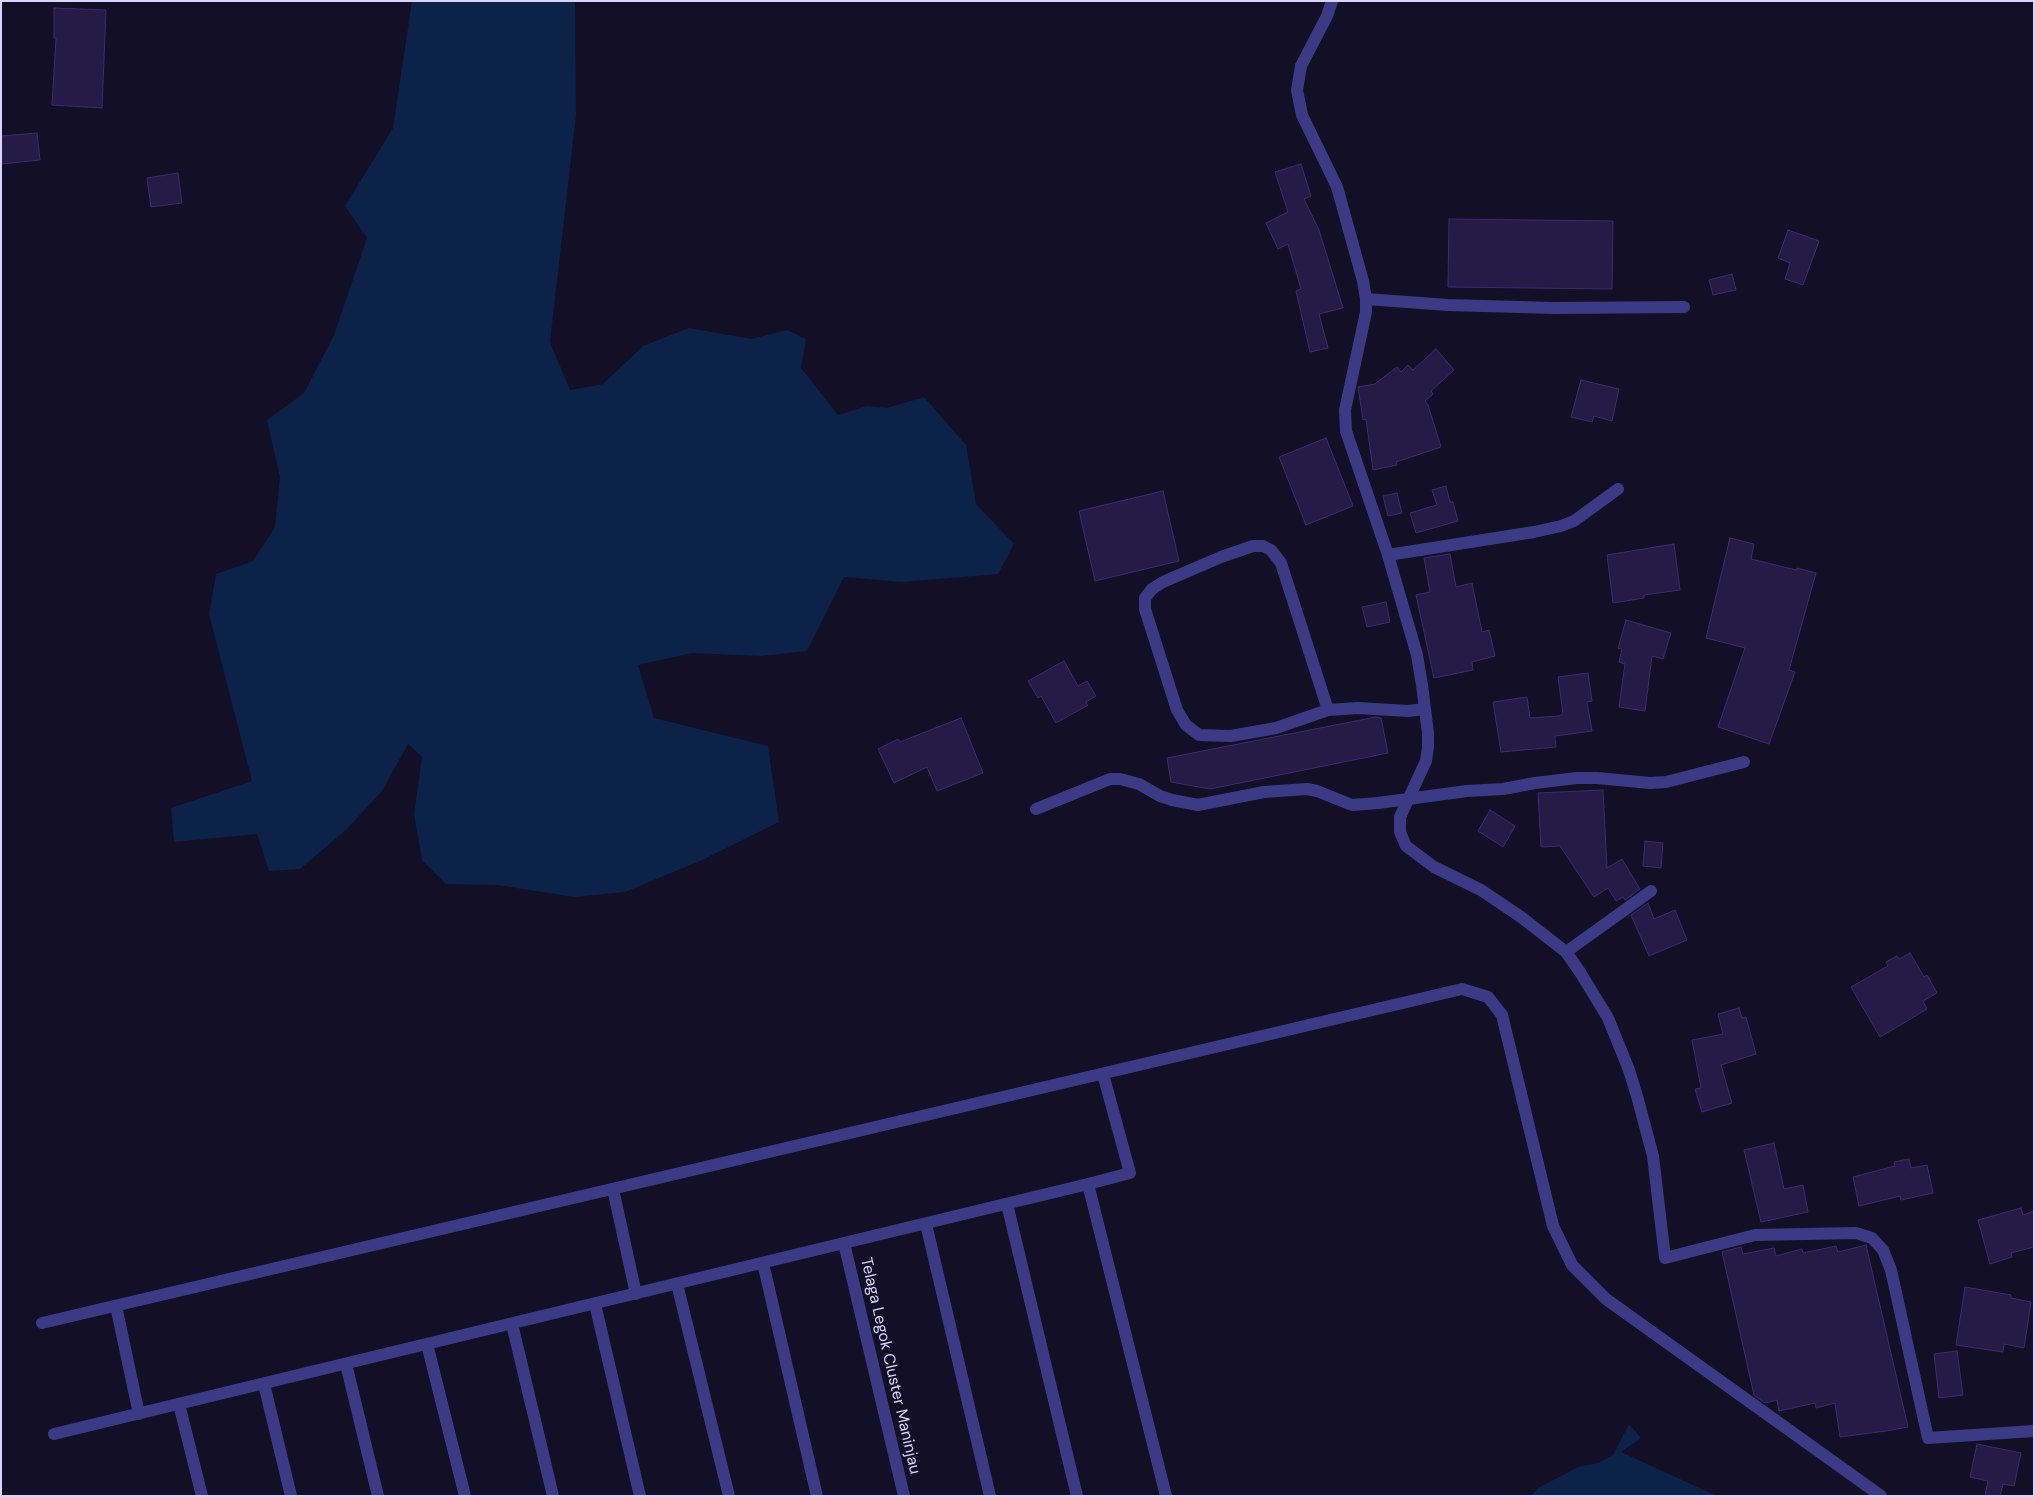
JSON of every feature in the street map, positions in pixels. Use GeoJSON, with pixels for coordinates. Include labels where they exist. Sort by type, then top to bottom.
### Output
{"type":"FeatureCollection","features":[{"type":"Feature","properties":{"kind":"street"},"geometry":{"type":"LineString","coordinates":[[1332,1],[1327,16],[1302,66],[1298,78],[1298,97],[1302,115],[1337,187],[1355,249],[1366,299],[1364,328],[1345,410],[1344,422],[1388,555],[1416,655],[1425,709],[1428,733],[1426,761],[1407,799],[1399,824],[1406,846],[1434,867],[1499,902],[1566,952],[1580,972],[1608,1018],[1629,1070],[1649,1137],[1665,1258],[1755,1236],[1856,1233],[1872,1238],[1883,1250],[1891,1270],[1928,1438],[2034,1431]]}},
{"type":"Feature","properties":{"kind":"street"},"geometry":{"type":"LineString","coordinates":[[1366,299],[1448,305],[1555,308],[1684,307]]}},
{"type":"Feature","properties":{"kind":"street"},"geometry":{"type":"LineString","coordinates":[[1388,555],[1561,526],[1581,516],[1618,489]]}},
{"type":"Feature","properties":{"kind":"street"},"geometry":{"type":"LineString","coordinates":[[1328,710],[1281,563],[1270,550],[1263,546],[1253,546],[1221,557],[1163,582],[1152,589],[1145,598],[1145,609],[1177,710],[1181,719],[1199,735],[1231,736],[1276,728],[1328,710],[1358,708],[1408,711],[1425,709]]}},
{"type":"Feature","properties":{"kind":"street"},"geometry":{"type":"LineString","coordinates":[[1036,809],[1110,779],[1120,779],[1139,784],[1172,800],[1198,805],[1264,792],[1307,789],[1318,791],[1352,805],[1467,791],[1503,789],[1577,778],[1650,783],[1666,782],[1744,762]]}},
{"type":"Feature","properties":{"kind":"street"},"geometry":{"type":"LineString","coordinates":[[1566,952],[1651,891]]}},
{"type":"Feature","properties":{"kind":"street"},"geometry":{"type":"LineString","coordinates":[[42,1323],[1462,989],[1488,997],[1502,1015],[1553,1226],[1572,1265],[1606,1299],[1881,1496]]}},
{"type":"Feature","properties":{"kind":"street"},"geometry":{"type":"LineString","coordinates":[[54,1434],[1130,1173],[1103,1074]]}},
{"type":"Feature","properties":{"kind":"street"},"geometry":{"type":"LineString","coordinates":[[1088,1184],[1166,1496]]}},
{"type":"Feature","properties":{"kind":"street"},"geometry":{"type":"LineString","coordinates":[[614,1189],[636,1294]]}},
{"type":"Feature","properties":{"kind":"street"},"geometry":{"type":"LineString","coordinates":[[1007,1204],[1077,1496]]}},
{"type":"Feature","properties":{"kind":"street"},"geometry":{"type":"LineString","coordinates":[[926,1224],[990,1496]]}},
{"type":"Feature","properties":{"kind":"street","name":"Telaga Legok Cluster Maninjau"},"geometry":{"type":"LineString","coordinates":[[844,1243],[904,1496]]}},
{"type":"Feature","properties":{"kind":"street"},"geometry":{"type":"LineString","coordinates":[[763,1263],[817,1496]]}},
{"type":"Feature","properties":{"kind":"street"},"geometry":{"type":"LineString","coordinates":[[678,1284],[730,1496]]}},
{"type":"Feature","properties":{"kind":"street"},"geometry":{"type":"LineString","coordinates":[[595,1304],[640,1496]]}},
{"type":"Feature","properties":{"kind":"street"},"geometry":{"type":"LineString","coordinates":[[116,1306],[140,1414]]}},
{"type":"Feature","properties":{"kind":"street"},"geometry":{"type":"LineString","coordinates":[[512,1324],[553,1496]]}},
{"type":"Feature","properties":{"kind":"street"},"geometry":{"type":"LineString","coordinates":[[427,1344],[464,1496]]}},
{"type":"Feature","properties":{"kind":"street"},"geometry":{"type":"LineString","coordinates":[[346,1364],[378,1496]]}},
{"type":"Feature","properties":{"kind":"street"},"geometry":{"type":"LineString","coordinates":[[264,1384],[291,1496]]}},
{"type":"Feature","properties":{"kind":"street"},"geometry":{"type":"LineString","coordinates":[[179,1404],[202,1496]]}},
{"type":"Feature","properties":{"kind":"water"},"geometry":{"type":"Polygon","coordinates":[[[412,1],[575,1],[576,115],[550,342],[570,390],[603,384],[643,346],[689,328],[751,339],[787,330],[806,339],[801,368],[838,415],[867,406],[887,408],[924,397],[966,445],[976,504],[1014,544],[998,574],[902,582],[844,577],[807,651],[761,656],[692,653],[638,665],[654,718],[768,746],[779,822],[700,861],[625,892],[574,897],[497,885],[446,884],[422,860],[414,814],[422,757],[408,744],[382,791],[347,829],[300,869],[269,871],[257,834],[174,842],[171,808],[252,781],[209,614],[216,574],[253,561],[275,527],[280,477],[267,420],[304,393],[334,335],[367,238],[345,206],[393,128],[412,1]]]}},
{"type":"Feature","properties":{"kind":"water"},"geometry":{"type":"Polygon","coordinates":[[[1629,1424],[1641,1438],[1621,1452],[1717,1496],[1531,1496],[1538,1488],[1578,1467],[1598,1463],[1613,1455],[1629,1424]]]}},
{"type":"Feature","properties":{"kind":"building"},"geometry":{"type":"Polygon","coordinates":[[[54,8],[106,10],[102,108],[52,105],[56,38],[54,38],[54,8]]]}},
{"type":"Feature","properties":{"kind":"building"},"geometry":{"type":"Polygon","coordinates":[[[37,133],[40,160],[1,164],[1,136],[37,133]]]}},
{"type":"Feature","properties":{"kind":"building"},"geometry":{"type":"Polygon","coordinates":[[[1301,164],[1311,196],[1304,199],[1319,230],[1343,308],[1319,314],[1328,348],[1310,352],[1296,291],[1301,289],[1288,244],[1278,249],[1266,223],[1288,212],[1275,172],[1301,164]]]}},
{"type":"Feature","properties":{"kind":"building"},"geometry":{"type":"Polygon","coordinates":[[[178,173],[182,203],[151,207],[147,178],[178,173]]]}},
{"type":"Feature","properties":{"kind":"building"},"geometry":{"type":"Polygon","coordinates":[[[1449,219],[1613,221],[1612,289],[1448,287],[1449,219]]]}},
{"type":"Feature","properties":{"kind":"building"},"geometry":{"type":"Polygon","coordinates":[[[1788,230],[1819,241],[1803,285],[1785,279],[1790,263],[1778,258],[1788,230]]]}},
{"type":"Feature","properties":{"kind":"building"},"geometry":{"type":"Polygon","coordinates":[[[1732,274],[1736,290],[1713,295],[1709,280],[1732,274]]]}},
{"type":"Feature","properties":{"kind":"building"},"geometry":{"type":"Polygon","coordinates":[[[1436,349],[1454,370],[1431,391],[1433,394],[1425,401],[1428,405],[1441,447],[1396,462],[1397,465],[1373,470],[1366,419],[1363,420],[1358,387],[1375,384],[1397,367],[1401,372],[1408,365],[1413,370],[1436,349]]]}},
{"type":"Feature","properties":{"kind":"building"},"geometry":{"type":"Polygon","coordinates":[[[1581,380],[1619,389],[1612,421],[1594,416],[1592,422],[1571,417],[1581,380]]]}},
{"type":"Feature","properties":{"kind":"building"},"geometry":{"type":"Polygon","coordinates":[[[1326,438],[1353,506],[1306,525],[1279,457],[1326,438]]]}},
{"type":"Feature","properties":{"kind":"building"},"geometry":{"type":"Polygon","coordinates":[[[1446,486],[1458,521],[1416,533],[1410,513],[1437,505],[1432,490],[1446,486]]]}},
{"type":"Feature","properties":{"kind":"building"},"geometry":{"type":"Polygon","coordinates":[[[1163,491],[1179,561],[1095,581],[1079,511],[1163,491]]]}},
{"type":"Feature","properties":{"kind":"building"},"geometry":{"type":"Polygon","coordinates":[[[1397,493],[1402,513],[1388,516],[1383,496],[1397,493]]]}},
{"type":"Feature","properties":{"kind":"building"},"geometry":{"type":"Polygon","coordinates":[[[1730,538],[1754,544],[1751,559],[1816,573],[1789,670],[1795,672],[1769,744],[1718,727],[1745,648],[1706,638],[1730,538]]]}},
{"type":"Feature","properties":{"kind":"building"},"geometry":{"type":"Polygon","coordinates":[[[1674,544],[1680,590],[1644,595],[1644,598],[1613,603],[1607,555],[1674,544]]]}},
{"type":"Feature","properties":{"kind":"building"},"geometry":{"type":"Polygon","coordinates":[[[1450,554],[1456,587],[1472,583],[1482,632],[1489,630],[1495,656],[1472,662],[1473,670],[1434,678],[1416,595],[1430,592],[1424,558],[1450,554]]]}},
{"type":"Feature","properties":{"kind":"building"},"geometry":{"type":"Polygon","coordinates":[[[1386,602],[1390,622],[1367,627],[1362,607],[1386,602]]]}},
{"type":"Feature","properties":{"kind":"building"},"geometry":{"type":"Polygon","coordinates":[[[1626,620],[1671,633],[1663,659],[1652,656],[1645,711],[1619,707],[1625,664],[1619,662],[1622,649],[1618,648],[1626,620]]]}},
{"type":"Feature","properties":{"kind":"building"},"geometry":{"type":"Polygon","coordinates":[[[1064,661],[1078,686],[1087,681],[1096,696],[1086,702],[1088,705],[1056,723],[1041,696],[1038,698],[1028,681],[1064,661]]]}},
{"type":"Feature","properties":{"kind":"building"},"geometry":{"type":"Polygon","coordinates":[[[1588,673],[1592,701],[1587,702],[1592,731],[1555,736],[1556,747],[1501,752],[1493,702],[1527,697],[1530,718],[1559,716],[1563,714],[1558,677],[1588,673]]]}},
{"type":"Feature","properties":{"kind":"building"},"geometry":{"type":"Polygon","coordinates":[[[1376,717],[1381,718],[1388,753],[1210,789],[1171,782],[1167,758],[1376,717]]]}},
{"type":"Feature","properties":{"kind":"building"},"geometry":{"type":"Polygon","coordinates":[[[961,718],[983,773],[937,791],[927,767],[894,783],[878,749],[898,739],[900,742],[961,718]]]}},
{"type":"Feature","properties":{"kind":"building"},"geometry":{"type":"Polygon","coordinates":[[[1603,790],[1607,868],[1622,859],[1640,889],[1625,900],[1623,897],[1616,901],[1608,888],[1594,897],[1560,846],[1541,847],[1538,793],[1603,790]]]}},
{"type":"Feature","properties":{"kind":"building"},"geometry":{"type":"Polygon","coordinates":[[[1490,810],[1515,826],[1503,847],[1478,831],[1490,810]]]}},
{"type":"Feature","properties":{"kind":"building"},"geometry":{"type":"Polygon","coordinates":[[[1645,841],[1663,843],[1661,868],[1643,866],[1645,841]]]}},
{"type":"Feature","properties":{"kind":"building"},"geometry":{"type":"Polygon","coordinates":[[[1648,903],[1654,919],[1675,910],[1687,940],[1649,956],[1631,915],[1648,903]]]}},
{"type":"Feature","properties":{"kind":"building"},"geometry":{"type":"Polygon","coordinates":[[[1910,953],[1924,977],[1927,975],[1937,993],[1923,1001],[1927,1009],[1880,1037],[1851,987],[1888,966],[1886,962],[1897,956],[1899,959],[1910,953]]]}},
{"type":"Feature","properties":{"kind":"building"},"geometry":{"type":"Polygon","coordinates":[[[1739,1008],[1742,1018],[1746,1017],[1756,1054],[1721,1065],[1732,1103],[1702,1112],[1695,1089],[1701,1088],[1692,1040],[1723,1034],[1718,1014],[1739,1008]]]}},
{"type":"Feature","properties":{"kind":"building"},"geometry":{"type":"Polygon","coordinates":[[[1774,1143],[1784,1189],[1803,1185],[1808,1212],[1761,1222],[1744,1150],[1774,1143]]]}},
{"type":"Feature","properties":{"kind":"building"},"geometry":{"type":"Polygon","coordinates":[[[1909,1159],[1911,1168],[1927,1165],[1933,1193],[1901,1200],[1900,1196],[1859,1206],[1853,1177],[1895,1166],[1894,1162],[1909,1159]]]}},
{"type":"Feature","properties":{"kind":"building"},"geometry":{"type":"Polygon","coordinates":[[[2021,1208],[2023,1215],[2034,1211],[2034,1247],[2011,1253],[2012,1257],[1990,1264],[1978,1220],[2021,1208]]]}},
{"type":"Feature","properties":{"kind":"building"},"geometry":{"type":"Polygon","coordinates":[[[1866,1245],[1908,1427],[1840,1437],[1835,1403],[1816,1408],[1815,1403],[1779,1411],[1777,1400],[1765,1403],[1754,1395],[1722,1252],[1741,1247],[1743,1254],[1774,1248],[1776,1256],[1802,1249],[1803,1253],[1836,1246],[1838,1252],[1866,1245]]]}},
{"type":"Feature","properties":{"kind":"building"},"geometry":{"type":"Polygon","coordinates":[[[1965,1287],[2011,1295],[2011,1298],[2031,1302],[2024,1348],[2004,1344],[2003,1352],[1956,1345],[1965,1287]]]}},
{"type":"Feature","properties":{"kind":"building"},"geometry":{"type":"Polygon","coordinates":[[[1957,1351],[1963,1395],[1939,1398],[1934,1354],[1957,1351]]]}},
{"type":"Feature","properties":{"kind":"building"},"geometry":{"type":"Polygon","coordinates":[[[1977,1444],[2021,1453],[2014,1486],[2003,1484],[2000,1496],[1985,1496],[1988,1481],[1970,1477],[1977,1444]]]}}]}
